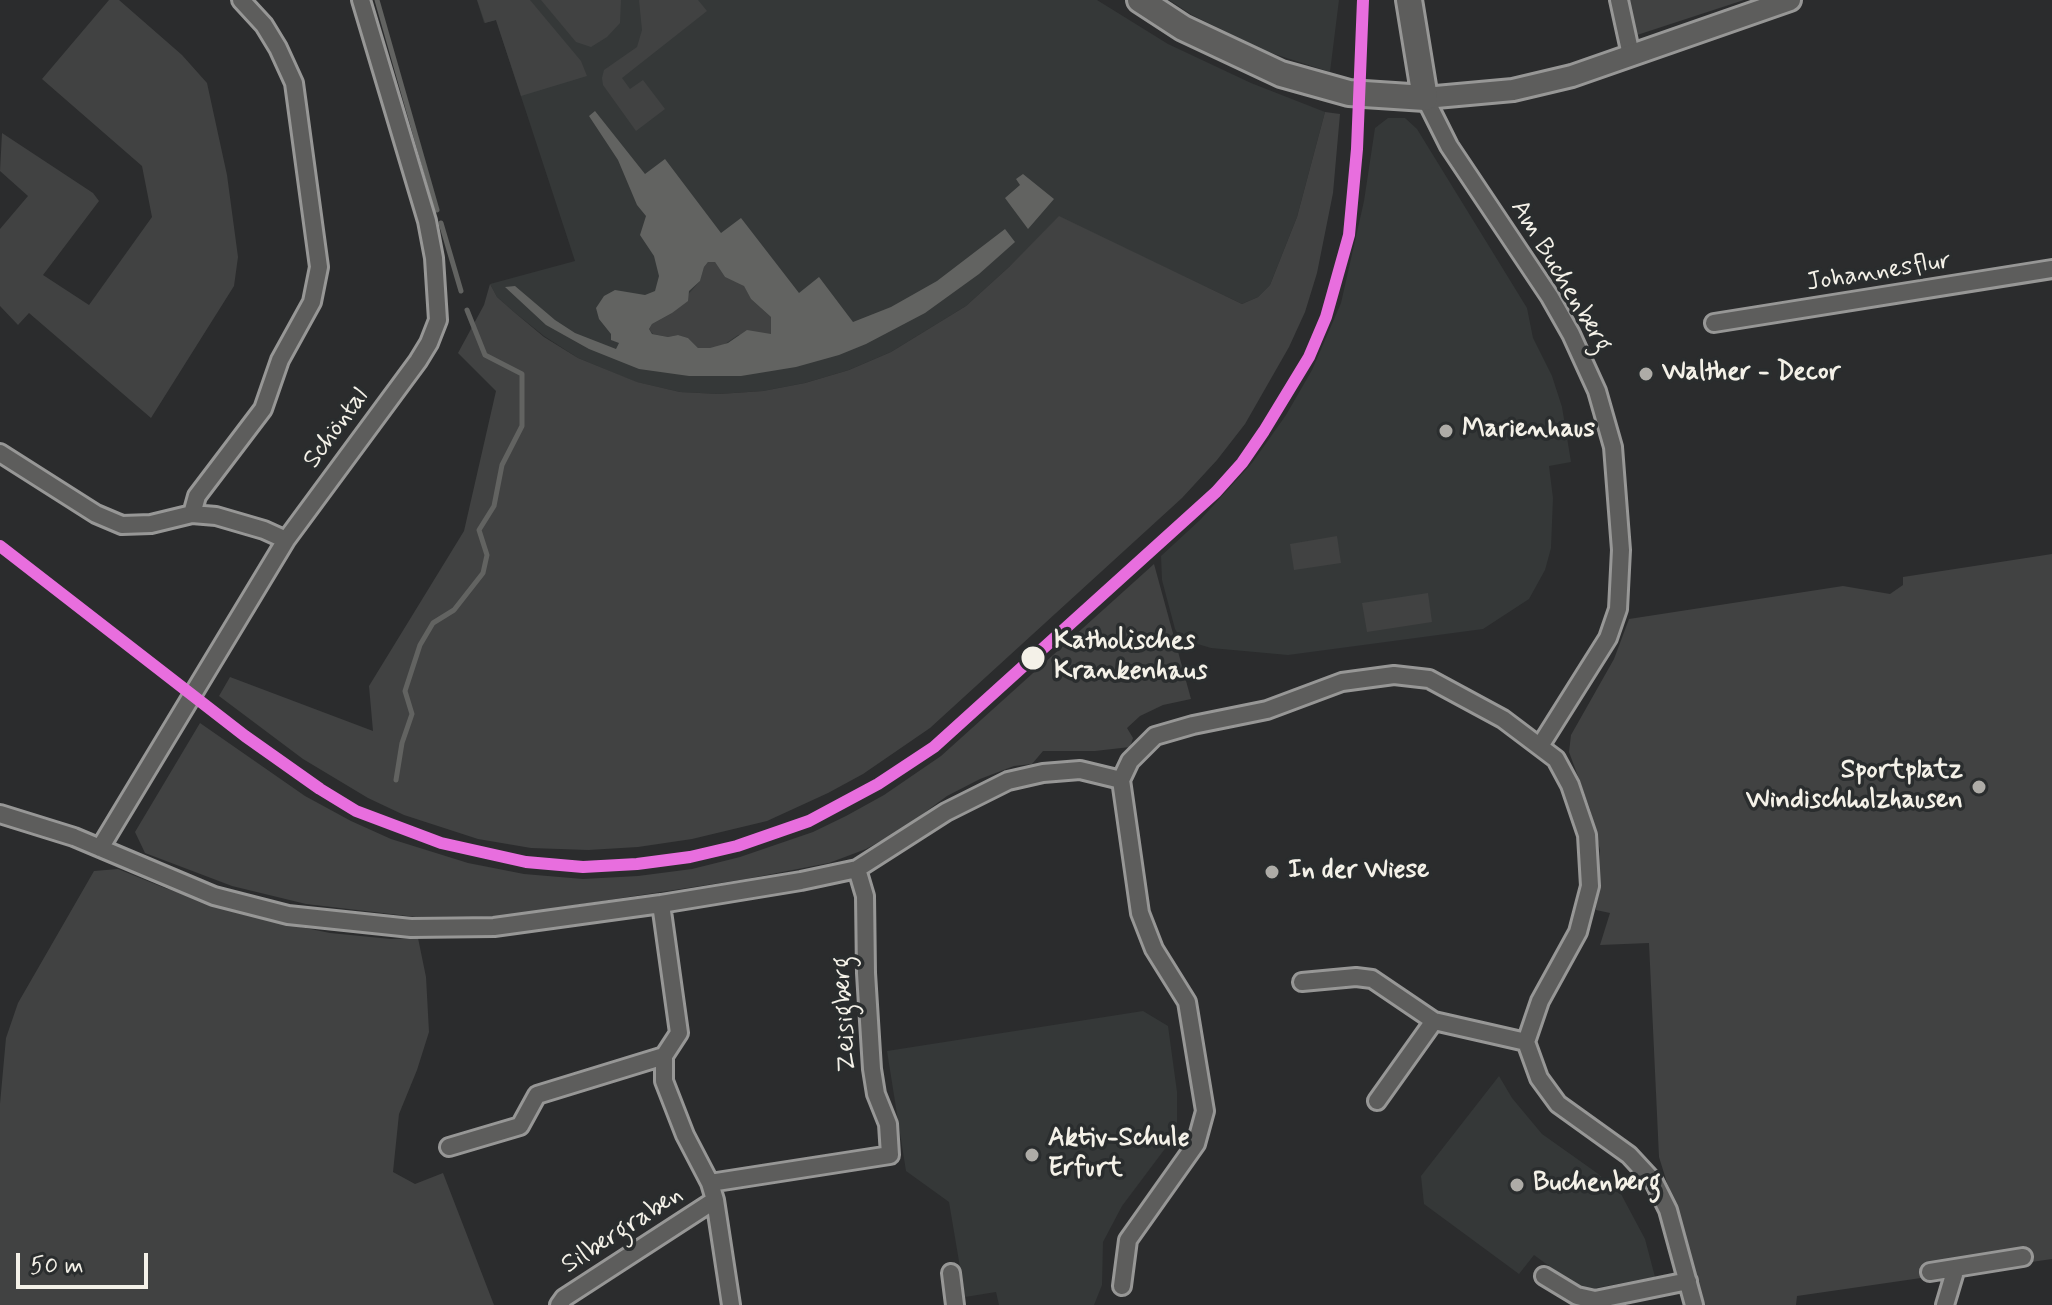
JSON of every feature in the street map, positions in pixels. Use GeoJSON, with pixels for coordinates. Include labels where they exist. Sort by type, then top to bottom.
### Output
{"type":"FeatureCollection","features":[{"type":"Feature","properties":{"kind":"main road"},"geometry":{"type":"LineString","coordinates":[[1140,0],[1183,28],[1281,74],[1349,93],[1425,98],[1409,0]]}},
{"type":"Feature","properties":{"kind":"street"},"geometry":{"type":"LineString","coordinates":[[192,514],[203,487],[263,409],[280,360],[312,302],[319,267],[294,83],[264,25],[241,0]]}},
{"type":"Feature","properties":{"kind":"street","name":"Schöntal"},"geometry":{"type":"LineString","coordinates":[[100,848],[286,540],[418,361],[438,320],[434,258],[427,221],[361,0]]}},
{"type":"Feature","properties":{"kind":"street"},"geometry":{"type":"LineString","coordinates":[[1619,0],[1631,55]]}},
{"type":"Feature","properties":{"kind":"street"},"geometry":{"type":"LineString","coordinates":[[1425,98],[1513,90],[1572,76],[1790,0]]}},
{"type":"Feature","properties":{"kind":"street","name":"Am Buchenberg"},"geometry":{"type":"LineString","coordinates":[[1425,98],[1449,146],[1550,297],[1571,334],[1597,391],[1613,447],[1621,550],[1618,609],[1608,638],[1540,746]]}},
{"type":"Feature","properties":{"kind":"street","name":"Johannesflur"},"geometry":{"type":"LineString","coordinates":[[1714,323],[2052,269]]}},
{"type":"Feature","properties":{"kind":"street"},"geometry":{"type":"LineString","coordinates":[[0,453],[96,514],[122,525],[151,524],[192,514],[216,516],[286,540]]}},
{"type":"Feature","properties":{"kind":"street"},"geometry":{"type":"LineString","coordinates":[[1122,1286],[1128,1240],[1196,1144],[1205,1111],[1187,1002],[1154,949],[1140,913],[1121,780],[1130,761],[1155,736],[1267,710],[1342,682],[1394,675],[1429,679],[1503,719],[1556,759],[1578,803],[1587,835],[1590,886],[1578,932],[1540,1001],[1526,1042],[1539,1078],[1558,1104],[1629,1155],[1654,1182],[1668,1210],[1694,1305]]}},
{"type":"Feature","properties":{"kind":"street"},"geometry":{"type":"LineString","coordinates":[[0,814],[38,824],[214,896],[288,915],[411,928],[494,927],[661,904],[857,869],[946,812],[1008,781],[1043,773],[1080,770],[1121,780]]}},
{"type":"Feature","properties":{"kind":"street","name":"Zeisigberg"},"geometry":{"type":"LineString","coordinates":[[857,869],[866,908],[866,973],[872,1069],[876,1094],[888,1124],[890,1155]]}},
{"type":"Feature","properties":{"kind":"street","name":"Silbergraben"},"geometry":{"type":"LineString","coordinates":[[661,904],[679,1033],[664,1056],[664,1081],[712,1192],[731,1305]]}},
{"type":"Feature","properties":{"kind":"street"},"geometry":{"type":"LineString","coordinates":[[1302,982],[1356,977],[1372,979],[1434,1021],[1526,1042]]}},
{"type":"Feature","properties":{"kind":"street"},"geometry":{"type":"LineString","coordinates":[[1377,1101],[1434,1021]]}},
{"type":"Feature","properties":{"kind":"street"},"geometry":{"type":"LineString","coordinates":[[449,1147],[520,1126],[537,1095],[664,1056]]}},
{"type":"Feature","properties":{"kind":"street","name":"Silbergraben"},"geometry":{"type":"LineString","coordinates":[[559,1305],[564,1298],[712,1192],[890,1155]]}},
{"type":"Feature","properties":{"kind":"street"},"geometry":{"type":"LineString","coordinates":[[1930,1272],[2023,1257]]}},
{"type":"Feature","properties":{"kind":"street"},"geometry":{"type":"LineString","coordinates":[[1945,1305],[1956,1268]]}},
{"type":"Feature","properties":{"kind":"street"},"geometry":{"type":"LineString","coordinates":[[951,1273],[955,1305]]}},
{"type":"Feature","properties":{"kind":"street"},"geometry":{"type":"LineString","coordinates":[[1544,1276],[1577,1296],[1595,1300],[1688,1281]]}},
{"type":"Feature","properties":{"kind":"shaded area"},"geometry":{"type":"Polygon","coordinates":[[[109,0],[119,0],[182,55],[207,83],[227,175],[238,257],[234,286],[151,418],[29,313],[18,325],[0,306],[0,229],[28,196],[0,171],[2,133],[93,193],[99,201],[43,275],[89,305],[152,217],[142,166],[42,79],[109,0]]]}},
{"type":"Feature","properties":{"kind":"shaded area"},"geometry":{"type":"Polygon","coordinates":[[[477,0],[1097,0],[1168,44],[1251,83],[1325,112],[1297,217],[1270,285],[1258,297],[1242,304],[1059,217],[966,306],[891,352],[849,370],[763,391],[719,394],[680,392],[636,382],[578,358],[514,312],[497,297],[490,284],[575,261],[496,20],[484,23],[477,0]]]}},
{"type":"Feature","properties":{"kind":"shaded area"},"geometry":{"type":"Polygon","coordinates":[[[477,0],[530,0],[581,61],[587,76],[521,96],[496,20],[485,23],[477,0]]]}},
{"type":"Feature","properties":{"kind":"shaded area"},"geometry":{"type":"Polygon","coordinates":[[[541,0],[621,0],[620,23],[607,37],[591,47],[576,42],[541,0]]]}},
{"type":"Feature","properties":{"kind":"shaded area"},"geometry":{"type":"Polygon","coordinates":[[[639,0],[698,0],[707,11],[622,78],[630,89],[643,80],[665,109],[636,131],[603,85],[602,78],[604,70],[637,47],[642,30],[639,0]]]}},
{"type":"Feature","properties":{"kind":"shaded area"},"geometry":{"type":"Polygon","coordinates":[[[1169,0],[1339,0],[1330,72],[1265,51],[1192,15],[1169,0]]]}},
{"type":"Feature","properties":{"kind":"shaded area"},"geometry":{"type":"Polygon","coordinates":[[[1627,0],[1744,0],[1634,36],[1627,0]]]}},
{"type":"Feature","properties":{"kind":"shaded area"},"geometry":{"type":"Polygon","coordinates":[[[595,111],[645,174],[665,159],[721,233],[741,218],[799,293],[819,277],[853,322],[891,307],[937,281],[1005,229],[1015,242],[979,274],[925,313],[839,355],[796,367],[741,376],[689,376],[639,369],[589,349],[546,325],[505,287],[515,286],[575,333],[616,349],[619,343],[611,340],[611,334],[599,319],[596,308],[604,296],[615,290],[645,295],[655,291],[659,276],[654,256],[640,235],[646,216],[637,205],[618,160],[589,116],[595,111]],[[708,262],[704,267],[700,281],[689,291],[688,301],[652,324],[649,329],[652,334],[678,335],[688,338],[698,348],[710,348],[728,343],[747,330],[771,334],[771,317],[751,299],[744,286],[725,277],[715,262],[708,262]]]}},
{"type":"Feature","properties":{"kind":"shaded area"},"geometry":{"type":"Polygon","coordinates":[[[1325,112],[1340,114],[1333,193],[1317,273],[1305,312],[1289,347],[1245,424],[1182,498],[930,728],[863,774],[828,793],[767,821],[692,839],[588,850],[531,848],[478,839],[404,815],[368,798],[303,759],[219,696],[230,677],[373,731],[369,686],[464,531],[496,391],[458,353],[484,305],[490,284],[497,297],[514,312],[544,337],[578,358],[637,382],[680,392],[719,394],[763,391],[805,383],[849,370],[891,352],[966,306],[1059,216],[1242,304],[1258,297],[1270,285],[1297,217],[1325,112]]]}},
{"type":"Feature","properties":{"kind":"shaded area"},"geometry":{"type":"Polygon","coordinates":[[[1388,118],[1405,118],[1417,129],[1527,308],[1533,338],[1552,376],[1562,407],[1571,462],[1549,466],[1553,498],[1551,548],[1545,570],[1529,599],[1483,629],[1288,655],[1211,648],[1181,639],[1175,629],[1162,580],[1161,556],[1200,520],[1252,463],[1286,415],[1312,370],[1341,303],[1364,201],[1375,128],[1388,118]]]}},
{"type":"Feature","properties":{"kind":"shaded area"},"geometry":{"type":"Polygon","coordinates":[[[1023,174],[1054,199],[1028,229],[1005,198],[1020,185],[1016,179],[1023,174]]]}},
{"type":"Feature","properties":{"kind":"shaded area"},"geometry":{"type":"Polygon","coordinates":[[[708,262],[715,262],[725,277],[744,285],[751,299],[771,317],[772,334],[738,335],[722,346],[698,348],[688,338],[653,334],[649,329],[652,324],[672,313],[700,281],[708,262]]]}},
{"type":"Feature","properties":{"kind":"shaded area"},"geometry":{"type":"Polygon","coordinates":[[[1337,536],[1341,563],[1294,570],[1290,544],[1337,536]]]}},
{"type":"Feature","properties":{"kind":"shaded area"},"geometry":{"type":"Polygon","coordinates":[[[2052,554],[2052,1259],[1797,1296],[1796,1305],[1705,1305],[1659,1157],[1649,943],[1600,945],[1610,913],[1596,910],[1600,850],[1590,809],[1569,752],[1571,735],[1614,659],[1629,619],[1843,586],[1890,594],[1903,585],[1903,577],[2052,554]]]}},
{"type":"Feature","properties":{"kind":"shaded area"},"geometry":{"type":"Polygon","coordinates":[[[1154,564],[1191,699],[1163,705],[1140,716],[1127,728],[1133,738],[1130,747],[1043,751],[1032,764],[1014,766],[980,779],[947,796],[901,830],[866,849],[829,863],[746,879],[504,916],[416,917],[306,904],[232,886],[145,853],[135,832],[200,723],[305,796],[351,821],[391,839],[468,863],[524,874],[583,879],[692,869],[740,857],[813,832],[846,816],[884,795],[941,756],[1154,564]]]}},
{"type":"Feature","properties":{"kind":"shaded area"},"geometry":{"type":"Polygon","coordinates":[[[1428,593],[1432,622],[1367,632],[1362,603],[1428,593]]]}},
{"type":"Feature","properties":{"kind":"shaded area"},"geometry":{"type":"Polygon","coordinates":[[[118,869],[165,888],[262,919],[330,933],[391,939],[418,938],[426,977],[429,1032],[399,1114],[393,1172],[415,1184],[443,1173],[494,1305],[0,1305],[0,1104],[6,1038],[18,1003],[94,871],[118,869]]]}},
{"type":"Feature","properties":{"kind":"shaded area","name":"Aktiv-Schule Erfurt"},"geometry":{"type":"Polygon","coordinates":[[[1143,1011],[1168,1026],[1177,1092],[1177,1129],[1122,1206],[1103,1242],[1102,1285],[1094,1305],[999,1305],[996,1292],[965,1297],[949,1202],[906,1171],[887,1051],[1143,1011]]]}},
{"type":"Feature","properties":{"kind":"shaded area","name":"Buchenberg"},"geometry":{"type":"Polygon","coordinates":[[[1499,1076],[1512,1098],[1542,1134],[1621,1194],[1645,1239],[1655,1277],[1590,1289],[1575,1285],[1534,1255],[1519,1274],[1424,1204],[1421,1176],[1499,1076]]]}},
{"type":"Feature","properties":{"kind":"waterway"},"geometry":{"type":"LineString","coordinates":[[377,0],[437,210]]}},
{"type":"Feature","properties":{"kind":"waterway"},"geometry":{"type":"LineString","coordinates":[[441,223],[461,291]]}},
{"type":"Feature","properties":{"kind":"waterway"},"geometry":{"type":"LineString","coordinates":[[396,780],[402,743],[412,714],[405,691],[420,645],[433,623],[454,610],[483,573],[487,555],[479,530],[494,506],[502,465],[522,426],[522,374],[485,355],[467,310]]}},
{"type":"Feature","properties":{"kind":"transit line"},"geometry":{"type":"LineString","coordinates":[[0,546],[245,736],[320,789],[356,811],[441,843],[526,862],[583,867],[637,864],[690,857],[737,846],[809,821],[878,784],[934,747],[1216,492],[1242,463],[1264,431],[1309,357],[1326,317],[1349,235],[1357,149],[1363,0]]}},
{"type":"Feature","properties":{"kind":"place","name":"Walther - Decor"},"geometry":{"type":"Point","coordinates":[1646,374]}},
{"type":"Feature","properties":{"kind":"place","name":"Marienhaus"},"geometry":{"type":"Point","coordinates":[1446,431]}},
{"type":"Feature","properties":{"kind":"place","name":"Katholisches Krankenhaus"},"geometry":{"type":"Point","coordinates":[1033,658]}},
{"type":"Feature","properties":{"kind":"place","name":"Sportplatz Windischholzhausen"},"geometry":{"type":"Point","coordinates":[1979,787]}},
{"type":"Feature","properties":{"kind":"place","name":"In der Wiese"},"geometry":{"type":"Point","coordinates":[1272,872]}},
{"type":"Feature","properties":{"kind":"place","name":"Aktiv-Schule Erfurt"},"geometry":{"type":"Point","coordinates":[1032,1155]}},
{"type":"Feature","properties":{"kind":"place","name":"Buchenberg"},"geometry":{"type":"Point","coordinates":[1517,1185]}}]}
